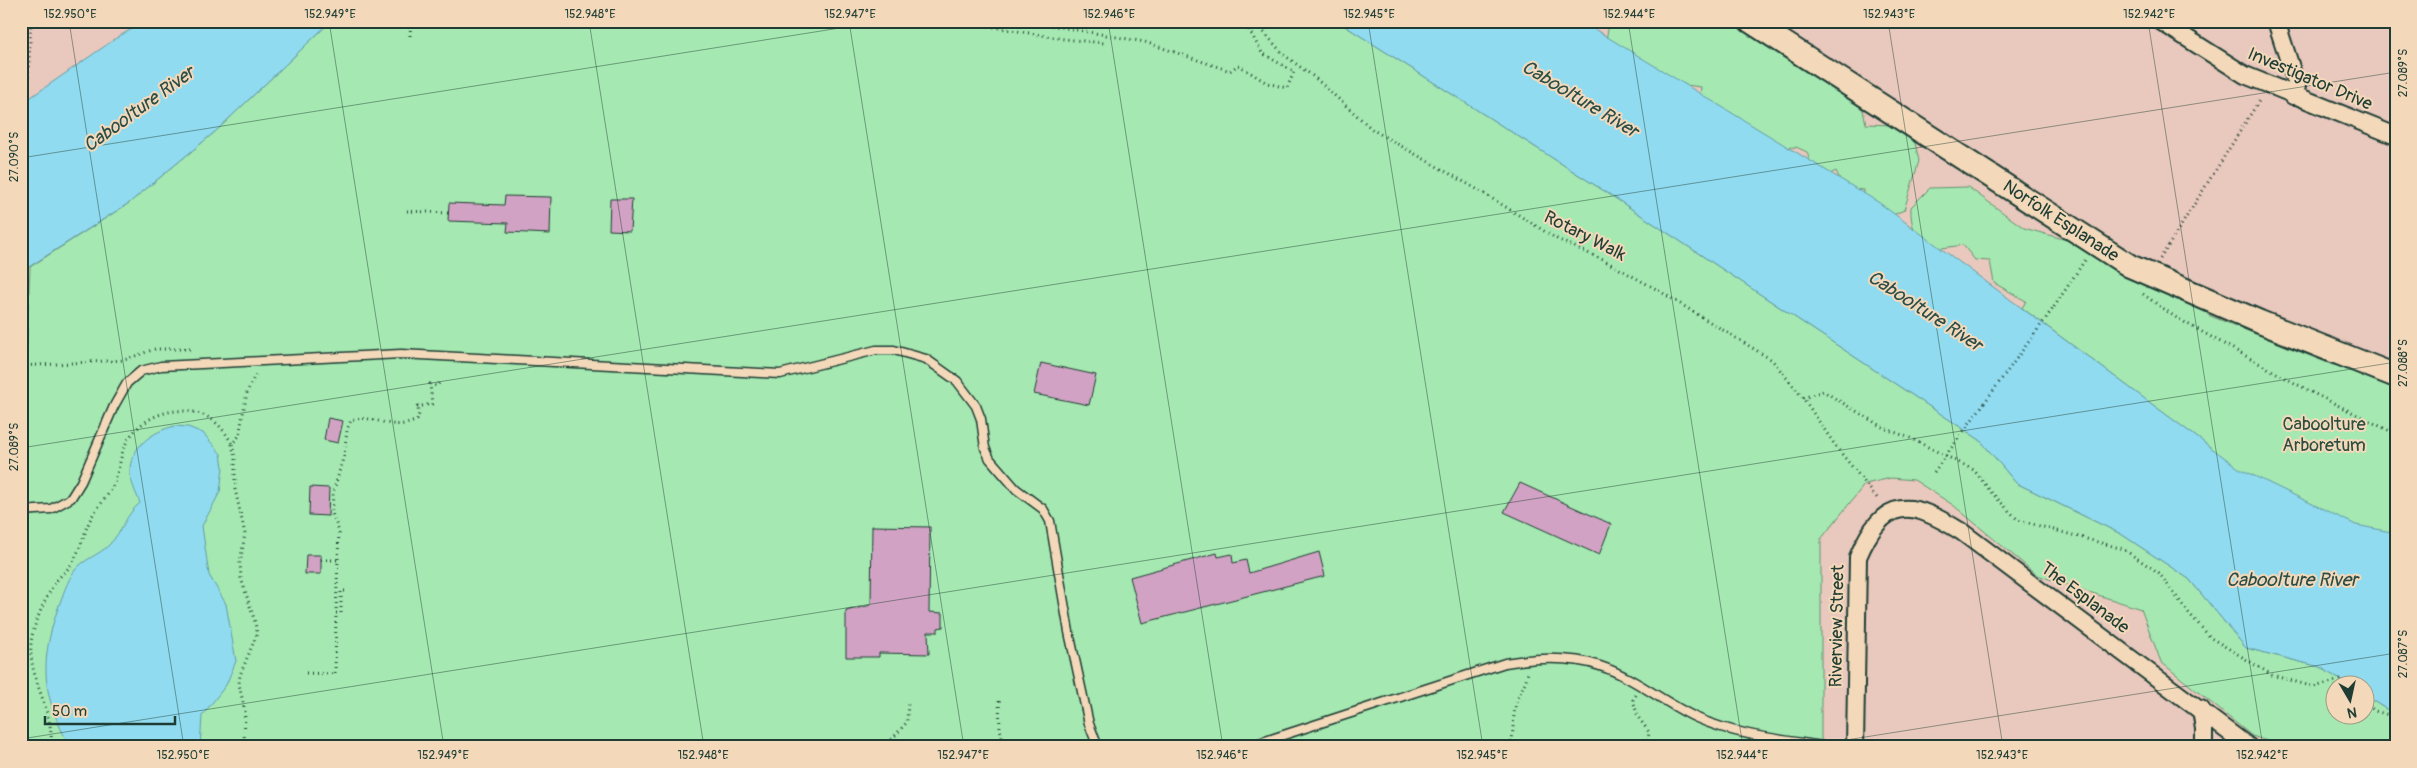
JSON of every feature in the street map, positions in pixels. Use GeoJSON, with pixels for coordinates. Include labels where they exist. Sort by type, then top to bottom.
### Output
{"type":"FeatureCollection","features":[{"type":"Feature","properties":{"kind":"street","name":"Norfolk Esplanade"},"geometry":{"type":"LineString","coordinates":[[1750,21],[2130,266],[2260,322],[2396,376]]}},
{"type":"Feature","properties":{"kind":"street","name":"Investigator Drive"},"geometry":{"type":"LineString","coordinates":[[2160,21],[2245,75],[2292,96],[2396,136]]}},
{"type":"Feature","properties":{"kind":"street"},"geometry":{"type":"LineString","coordinates":[[2276,21],[2296,86],[2292,96]]}},
{"type":"Feature","properties":{"kind":"street","name":"The Esplanade"},"geometry":{"type":"LineString","coordinates":[[1886,514],[1904,507],[1924,511],[1943,520],[2201,709],[2249,747]]}},
{"type":"Feature","properties":{"kind":"street","name":"Riverview Street"},"geometry":{"type":"LineString","coordinates":[[1855,747],[1858,557],[1868,533],[1886,514]]}},
{"type":"Feature","properties":{"kind":"street"},"geometry":{"type":"LineString","coordinates":[[2201,709],[2204,747]]}},
{"type":"Feature","properties":{"kind":"lane"},"geometry":{"type":"LineString","coordinates":[[21,511],[51,509],[70,498],[81,482],[114,406],[127,383],[141,371],[161,366],[401,354],[780,374],[876,350],[894,350],[926,359],[957,381],[976,406],[981,419],[985,448],[990,459],[1016,489],[1043,509],[1050,521],[1069,632],[1089,724],[1098,747]]}},
{"type":"Feature","properties":{"kind":"lane"},"geometry":{"type":"LineString","coordinates":[[1242,747],[1388,702],[1505,663],[1530,659],[1564,660],[1600,666],[1642,686],[1696,718],[1728,730],[1830,747]]}},
{"type":"Feature","properties":{"kind":"path"},"geometry":{"type":"LineString","coordinates":[[21,216],[32,21]]}},
{"type":"Feature","properties":{"kind":"path"},"geometry":{"type":"LineString","coordinates":[[410,36],[411,21]]}},
{"type":"Feature","properties":{"kind":"path"},"geometry":{"type":"LineString","coordinates":[[959,21],[1064,39],[1104,43]]}},
{"type":"Feature","properties":{"kind":"path"},"geometry":{"type":"LineString","coordinates":[[1027,21],[1145,42],[1230,71],[1238,65],[1267,83],[1287,88],[1294,72],[1262,53],[1244,21]]}},
{"type":"Feature","properties":{"kind":"path","name":"Rotary Walk"},"geometry":{"type":"LineString","coordinates":[[1254,21],[1284,55],[1314,77],[1373,130],[1480,191],[1557,239],[1603,260],[1656,289],[1772,360],[1803,398],[1837,448],[1878,499]]}},
{"type":"Feature","properties":{"kind":"path"},"geometry":{"type":"LineString","coordinates":[[2156,265],[2259,101]]}},
{"type":"Feature","properties":{"kind":"path"},"geometry":{"type":"LineString","coordinates":[[407,211],[448,213]]}},
{"type":"Feature","properties":{"kind":"path"},"geometry":{"type":"LineString","coordinates":[[2080,257],[2094,265]]}},
{"type":"Feature","properties":{"kind":"path"},"geometry":{"type":"LineString","coordinates":[[1934,472],[2054,307],[2085,260]]}},
{"type":"Feature","properties":{"kind":"path"},"geometry":{"type":"LineString","coordinates":[[2135,289],[2175,317],[2311,392],[2396,434]]}},
{"type":"Feature","properties":{"kind":"path"},"geometry":{"type":"LineString","coordinates":[[21,366],[124,360],[155,349],[193,349]]}},
{"type":"Feature","properties":{"kind":"path"},"geometry":{"type":"LineString","coordinates":[[232,444],[239,436],[247,392],[257,371],[257,362]]}},
{"type":"Feature","properties":{"kind":"path"},"geometry":{"type":"LineString","coordinates":[[306,673],[335,674],[339,532],[330,501],[344,455],[347,430],[351,420],[362,417],[373,419],[385,425],[409,424],[416,420],[419,414],[417,405],[432,404],[430,384],[437,386],[439,383]]}},
{"type":"Feature","properties":{"kind":"path"},"geometry":{"type":"LineString","coordinates":[[1803,398],[1823,391],[1884,428],[1910,438],[1974,470],[1991,492],[2018,520],[2123,549],[2159,573],[2187,611],[2211,638],[2272,675],[2314,687],[2324,684]]}},
{"type":"Feature","properties":{"kind":"path"},"geometry":{"type":"LineString","coordinates":[[51,747],[49,720],[39,691],[33,663],[33,633],[51,590],[73,563],[92,516],[114,484],[124,450],[133,431],[155,416],[175,410],[205,415],[218,423],[232,444],[235,458],[235,489],[245,534],[240,563],[241,578],[255,622],[256,634],[240,675],[239,684],[245,712],[244,747]]}},
{"type":"Feature","properties":{"kind":"path"},"geometry":{"type":"LineString","coordinates":[[321,560],[338,560]]}},
{"type":"Feature","properties":{"kind":"path"},"geometry":{"type":"LineString","coordinates":[[336,613],[341,613],[341,591],[345,591]]}},
{"type":"Feature","properties":{"kind":"path"},"geometry":{"type":"LineString","coordinates":[[1511,747],[1514,711],[1518,698],[1526,684],[1530,659]]}},
{"type":"Feature","properties":{"kind":"path"},"geometry":{"type":"LineString","coordinates":[[1642,686],[1633,700],[1638,717],[1649,732],[1647,747]]}},
{"type":"Feature","properties":{"kind":"path"},"geometry":{"type":"LineString","coordinates":[[885,747],[907,722],[908,701]]}},
{"type":"Feature","properties":{"kind":"path"},"geometry":{"type":"LineString","coordinates":[[1000,702],[1000,729],[1005,747]]}},
{"type":"Feature","properties":{"kind":"path"},"geometry":{"type":"LineString","coordinates":[[2374,710],[2396,717]]}},
{"type":"Feature","properties":{"kind":"green space"},"geometry":{"type":"Polygon","coordinates":[[[331,21],[1337,21],[1609,194],[1980,440],[2016,483],[2121,534],[2189,579],[2246,648],[2320,667],[2334,676],[2324,676],[2324,726],[2374,726],[2374,702],[2386,709],[2396,710],[2396,747],[2286,747],[2252,736],[2161,662],[2141,609],[2037,575],[1953,505],[1914,480],[1891,478],[1865,484],[1821,539],[1821,747],[21,747],[21,488],[30,267],[129,203],[216,131],[331,21]]]}},
{"type":"Feature","properties":{"kind":"green space"},"geometry":{"type":"Polygon","coordinates":[[[1573,21],[1738,21],[1774,47],[1832,82],[1863,110],[1866,124],[1891,125],[1913,134],[1919,161],[1904,210],[1882,220],[1863,211],[1864,190],[1844,188],[1836,171],[1828,175],[1811,165],[1807,152],[1796,147],[1777,148],[1698,110],[1701,87],[1678,84],[1605,44],[1609,25],[1583,27],[1573,21]]]}},
{"type":"Feature","properties":{"kind":"green space","name":"Caboolture Arboretum"},"geometry":{"type":"Polygon","coordinates":[[[1968,187],[2024,228],[2070,241],[2111,263],[2203,305],[2208,315],[2333,365],[2338,365],[2396,387],[2396,568],[2310,535],[2203,442],[2022,308],[2026,301],[1994,283],[1990,261],[1975,260],[1963,245],[1928,250],[1915,230],[1911,207],[1930,188],[1968,187]]]}},
{"type":"Feature","properties":{"kind":"water","name":"Caboolture River"},"geometry":{"type":"Polygon","coordinates":[[[147,21],[331,21],[216,131],[129,203],[21,272],[21,104],[121,35],[147,21]]]}},
{"type":"Feature","properties":{"kind":"water","name":"Caboolture River"},"geometry":{"type":"Polygon","coordinates":[[[1337,21],[1581,21],[1878,202],[2240,469],[2356,525],[2396,533],[2396,710],[2386,709],[2374,702],[2374,676],[2334,676],[2320,667],[2246,648],[2189,579],[2121,534],[2016,483],[1980,440],[1609,194],[1337,21]]]}},
{"type":"Feature","properties":{"kind":"water"},"geometry":{"type":"Polygon","coordinates":[[[175,426],[188,427],[203,433],[221,454],[223,467],[220,492],[202,526],[209,575],[226,604],[236,661],[226,685],[202,716],[200,747],[70,747],[54,711],[46,679],[48,646],[58,608],[67,583],[75,570],[109,545],[131,512],[140,503],[130,473],[131,464],[138,448],[151,436],[175,426]]]}},
{"type":"Feature","properties":{"kind":"building"},"geometry":{"type":"Polygon","coordinates":[[[505,196],[551,197],[550,234],[507,232],[508,223],[448,221],[449,203],[504,205],[505,196]]]}},
{"type":"Feature","properties":{"kind":"building"},"geometry":{"type":"Polygon","coordinates":[[[610,199],[632,199],[630,231],[609,230],[610,199]]]}},
{"type":"Feature","properties":{"kind":"building"},"geometry":{"type":"Polygon","coordinates":[[[1041,363],[1096,375],[1089,405],[1034,394],[1041,363]]]}},
{"type":"Feature","properties":{"kind":"building"},"geometry":{"type":"Polygon","coordinates":[[[328,418],[343,421],[338,443],[324,440],[328,418]]]}},
{"type":"Feature","properties":{"kind":"building"},"geometry":{"type":"Polygon","coordinates":[[[1520,483],[1611,524],[1599,555],[1504,512],[1520,483]]]}},
{"type":"Feature","properties":{"kind":"building"},"geometry":{"type":"Polygon","coordinates":[[[310,487],[329,488],[328,516],[309,515],[310,487]]]}},
{"type":"Feature","properties":{"kind":"building"},"geometry":{"type":"Polygon","coordinates":[[[872,526],[930,527],[929,612],[943,613],[943,627],[938,628],[938,632],[928,632],[929,654],[879,653],[879,657],[846,657],[846,611],[871,605],[872,526]]]}},
{"type":"Feature","properties":{"kind":"building"},"geometry":{"type":"Polygon","coordinates":[[[1319,552],[1325,576],[1142,623],[1130,577],[1217,553],[1218,557],[1232,554],[1233,563],[1246,560],[1249,573],[1319,552]]]}},
{"type":"Feature","properties":{"kind":"building"},"geometry":{"type":"Polygon","coordinates":[[[306,555],[321,555],[321,574],[305,574],[306,555]]]}}]}
